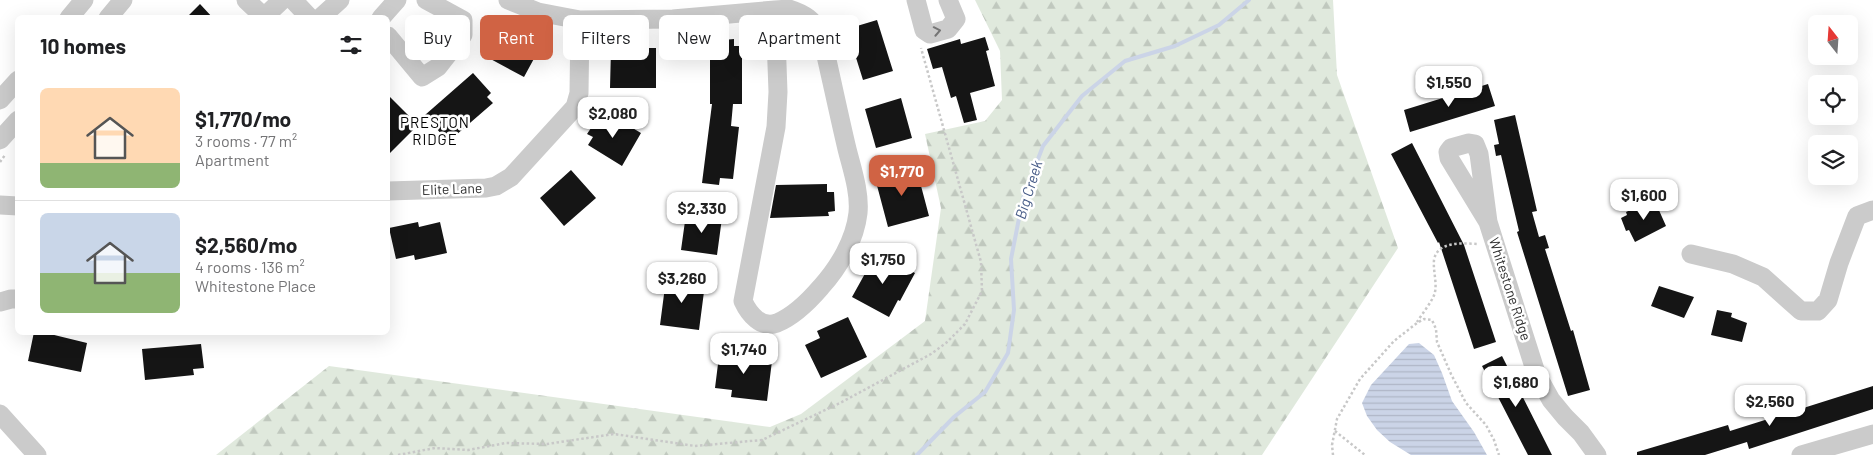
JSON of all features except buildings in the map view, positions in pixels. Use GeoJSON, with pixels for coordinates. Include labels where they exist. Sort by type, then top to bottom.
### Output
{"type":"FeatureCollection","features":[{"type":"Feature","properties":{"kind":"street"},"geometry":{"type":"LineString","coordinates":[[72,15],[84,0]]}},
{"type":"Feature","properties":{"kind":"street"},"geometry":{"type":"LineString","coordinates":[[110,15],[123,0]]}},
{"type":"Feature","properties":{"kind":"street"},"geometry":{"type":"LineString","coordinates":[[246,0],[262,15]]}},
{"type":"Feature","properties":{"kind":"street"},"geometry":{"type":"LineString","coordinates":[[266,15],[282,0]]}},
{"type":"Feature","properties":{"kind":"street"},"geometry":{"type":"LineString","coordinates":[[293,0],[307,15]]}},
{"type":"Feature","properties":{"kind":"street"},"geometry":{"type":"LineString","coordinates":[[323,15],[340,0]]}},
{"type":"Feature","properties":{"kind":"street"},"geometry":{"type":"LineString","coordinates":[[384,15],[397,0]]}},
{"type":"Feature","properties":{"kind":"street"},"geometry":{"type":"LineString","coordinates":[[390,38],[422,77],[438,67],[463,35],[463,20],[426,0]]}},
{"type":"Feature","properties":{"kind":"street"},"geometry":{"type":"LineString","coordinates":[[508,0],[538,12],[563,17]]}},
{"type":"Feature","properties":{"kind":"street"},"geometry":{"type":"LineString","coordinates":[[916,0],[924,30],[930,34],[948,29],[956,19],[948,0]]}},
{"type":"Feature","properties":{"kind":"street"},"geometry":{"type":"LineString","coordinates":[[649,19],[673,19],[775,10],[789,9],[802,13],[814,21],[821,34],[855,185],[858,211],[856,226],[849,244],[828,279],[799,309],[779,322],[770,325],[762,324],[748,311],[743,300],[776,127],[778,92],[775,10]]}},
{"type":"Feature","properties":{"kind":"street","name":"Elite Lane"},"geometry":{"type":"LineString","coordinates":[[390,191],[486,188],[496,186],[511,177],[575,107],[580,93],[580,60]]}},
{"type":"Feature","properties":{"kind":"street"},"geometry":{"type":"LineString","coordinates":[[0,100],[15,83]]}},
{"type":"Feature","properties":{"kind":"street"},"geometry":{"type":"LineString","coordinates":[[0,140],[15,123]]}},
{"type":"Feature","properties":{"kind":"street"},"geometry":{"type":"LineString","coordinates":[[0,205],[15,206]]}},
{"type":"Feature","properties":{"kind":"street"},"geometry":{"type":"LineString","coordinates":[[1691,254],[1733,264],[1763,277],[1801,311],[1818,311],[1828,300],[1838,263],[1857,216],[1873,210]]}},
{"type":"Feature","properties":{"kind":"street","name":"Whitestone Ridge"},"geometry":{"type":"LineString","coordinates":[[1488,222],[1536,373],[1551,400],[1581,432],[1597,455]]}},
{"type":"Feature","properties":{"kind":"street"},"geometry":{"type":"LineString","coordinates":[[0,302],[15,299]]}},
{"type":"Feature","properties":{"kind":"street"},"geometry":{"type":"LineString","coordinates":[[0,414],[38,455]]}},
{"type":"Feature","properties":{"kind":"street"},"geometry":{"type":"LineString","coordinates":[[1801,455],[1873,434]]}},
{"type":"Feature","properties":{"kind":"path"},"geometry":{"type":"LineString","coordinates":[[1417,323],[1436,293],[1434,259],[1439,250],[1450,244],[1477,244]]}},
{"type":"Feature","properties":{"kind":"path"},"geometry":{"type":"LineString","coordinates":[[1333,455],[1332,445],[1337,419],[1360,378],[1394,341],[1424,319],[1432,320],[1436,329],[1437,342],[1458,389],[1466,403],[1486,425],[1499,455]]}},
{"type":"Feature","properties":{"kind":"path"},"geometry":{"type":"LineString","coordinates":[[1335,431],[1365,455]]}},
{"type":"Feature","properties":{"kind":"green space"},"geometry":{"type":"Polygon","coordinates":[[[975,0],[1333,0],[1337,75],[1398,248],[1262,455],[216,455],[329,366],[770,427],[801,414],[925,321],[941,208],[925,134],[985,121],[1002,100],[1000,51],[975,0]]]}},
{"type":"Feature","properties":{"kind":"water"},"geometry":{"type":"Polygon","coordinates":[[[1419,343],[1434,355],[1452,401],[1474,432],[1487,455],[1411,455],[1390,442],[1377,430],[1367,416],[1362,403],[1371,385],[1409,344],[1419,343]]]}},
{"type":"Feature","properties":{"kind":"waterway","name":"Big Creek"},"geometry":{"type":"LineString","coordinates":[[917,455],[954,417],[985,392],[1008,353],[1014,310],[1011,259],[1023,198],[1043,146],[1082,96],[1125,61],[1175,46],[1219,25],[1249,0]]}},
{"type":"Feature","properties":{"kind":"district","name":"PRESTON RIDGE"},"geometry":{"type":"Point","coordinates":[435,132]}}]}
